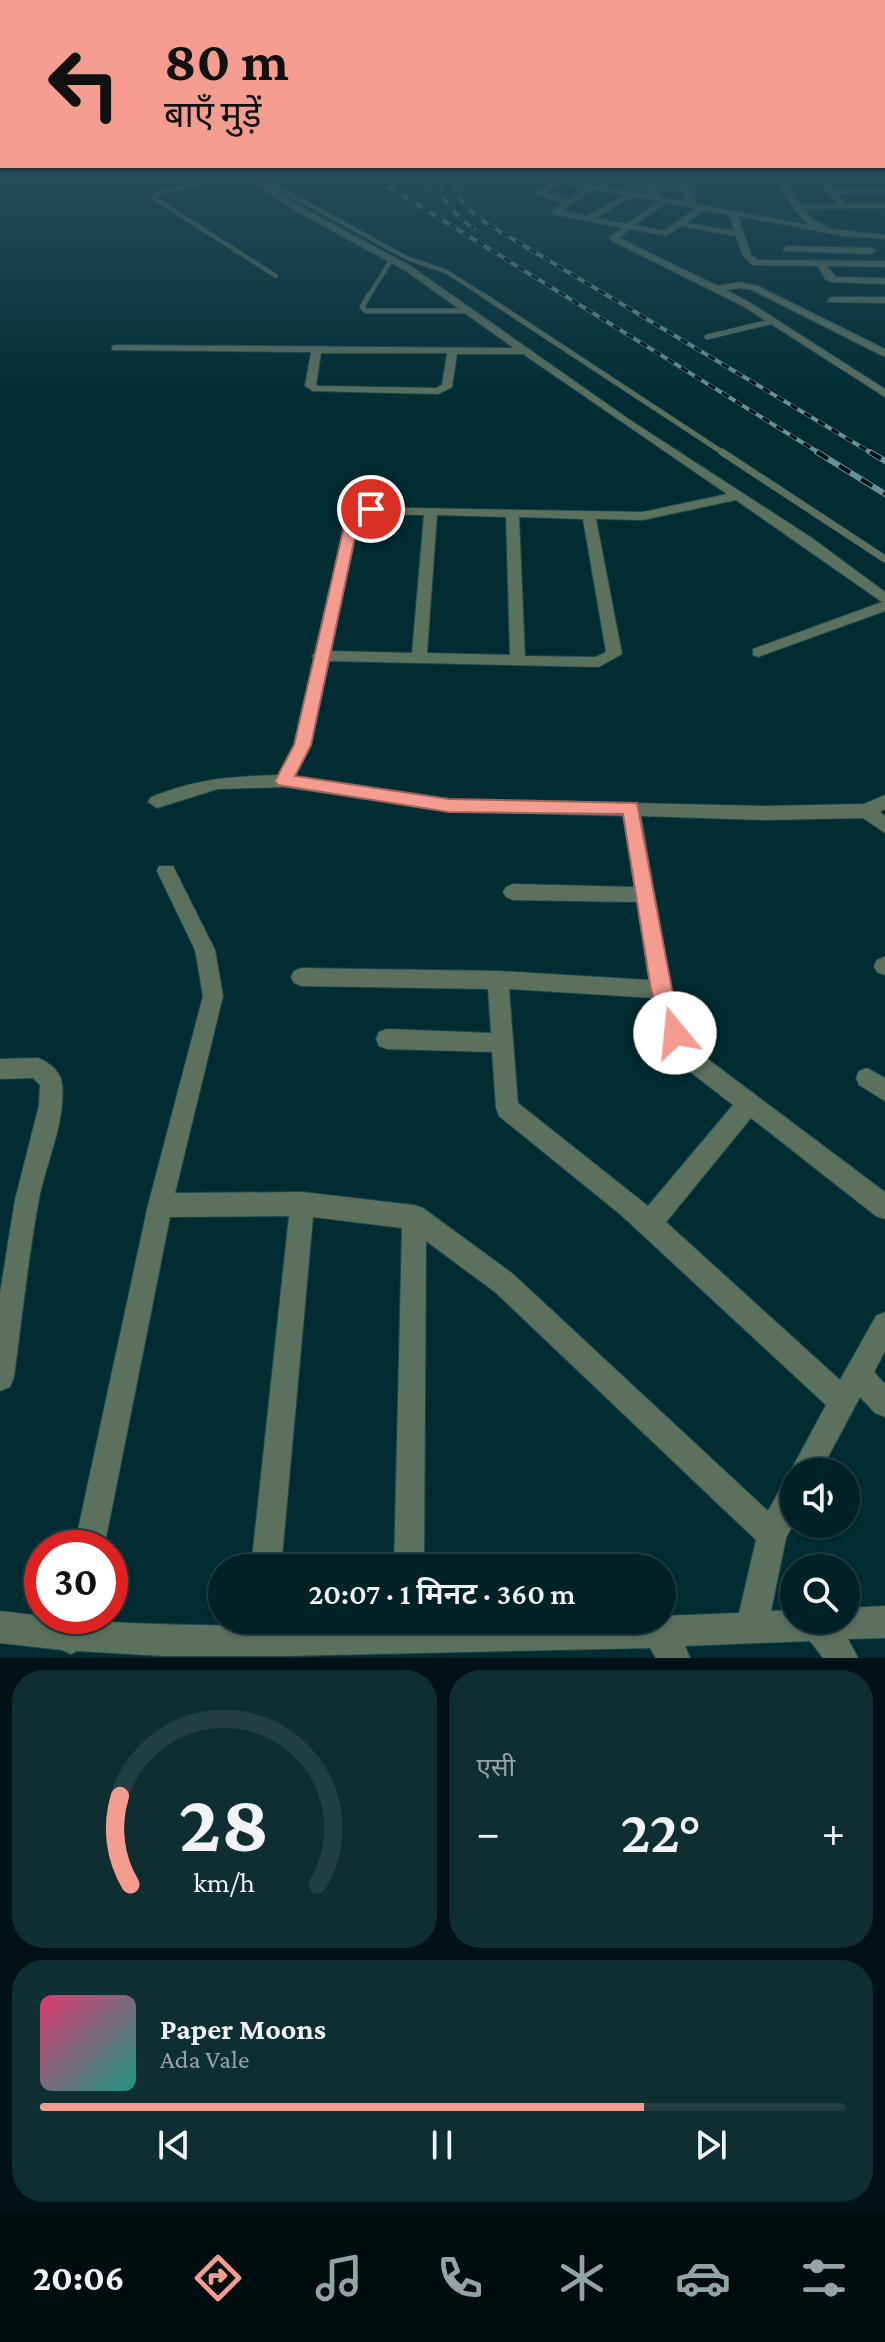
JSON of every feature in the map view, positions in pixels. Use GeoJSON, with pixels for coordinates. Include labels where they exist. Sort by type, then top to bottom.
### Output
{"type":"FeatureCollection","features":[{"type":"Feature","properties":{"kind":"street"},"geometry":{"type":"LineString","coordinates":[[378,251],[807,541],[885,599]]}},
{"type":"Feature","properties":{"kind":"street"},"geometry":{"type":"LineString","coordinates":[[641,251],[718,289],[774,321],[885,394]]}},
{"type":"Feature","properties":{"kind":"street"},"geometry":{"type":"LineString","coordinates":[[745,251],[756,263],[884,265]]}},
{"type":"Feature","properties":{"kind":"street"},"geometry":{"type":"LineString","coordinates":[[872,251],[884,265]]}},
{"type":"Feature","properties":{"kind":"street"},"geometry":{"type":"LineString","coordinates":[[821,264],[828,277],[834,280],[885,281]]}},
{"type":"Feature","properties":{"kind":"street"},"geometry":{"type":"LineString","coordinates":[[718,289],[748,286],[885,353]]}},
{"type":"Feature","properties":{"kind":"street"},"geometry":{"type":"LineString","coordinates":[[830,300],[885,300]]}},
{"type":"Feature","properties":{"kind":"street"},"geometry":{"type":"LineString","coordinates":[[762,314],[796,308]]}},
{"type":"Feature","properties":{"kind":"street"},"geometry":{"type":"LineString","coordinates":[[816,347],[861,340]]}},
{"type":"Feature","properties":{"kind":"street"},"geometry":{"type":"LineString","coordinates":[[116,348],[452,353],[527,351]]}},
{"type":"Feature","properties":{"kind":"street"},"geometry":{"type":"LineString","coordinates":[[316,351],[310,386],[317,389],[438,391],[447,387],[452,353]]}},
{"type":"Feature","properties":{"kind":"street"},"geometry":{"type":"LineString","coordinates":[[284,781],[303,745],[320,656],[356,515],[371,509],[643,516],[737,496]]}},
{"type":"Feature","properties":{"kind":"street"},"geometry":{"type":"LineString","coordinates":[[419,658],[431,512]]}},
{"type":"Feature","properties":{"kind":"street"},"geometry":{"type":"LineString","coordinates":[[512,513],[518,661]]}},
{"type":"Feature","properties":{"kind":"street"},"geometry":{"type":"LineString","coordinates":[[320,656],[599,662],[614,654],[589,515]]}},
{"type":"Feature","properties":{"kind":"street"},"geometry":{"type":"LineString","coordinates":[[758,652],[885,606]]}},
{"type":"Feature","properties":{"kind":"street"},"geometry":{"type":"LineString","coordinates":[[157,802],[218,783],[284,781],[449,805],[766,813],[867,811],[885,801]]}},
{"type":"Feature","properties":{"kind":"street"},"geometry":{"type":"LineString","coordinates":[[631,808],[661,990],[684,1054],[885,1207]]}},
{"type":"Feature","properties":{"kind":"street"},"geometry":{"type":"LineString","coordinates":[[867,811],[885,826]]}},
{"type":"Feature","properties":{"kind":"street"},"geometry":{"type":"LineString","coordinates":[[93,1530],[160,1205],[213,996],[205,950],[166,871]]}},
{"type":"Feature","properties":{"kind":"street"},"geometry":{"type":"LineString","coordinates":[[513,892],[646,895]]}},
{"type":"Feature","properties":{"kind":"street"},"geometry":{"type":"LineString","coordinates":[[301,977],[498,980],[661,990]]}},
{"type":"Feature","properties":{"kind":"street"},"geometry":{"type":"LineString","coordinates":[[498,980],[507,1108],[649,1223],[841,1400]]}},
{"type":"Feature","properties":{"kind":"street"},"geometry":{"type":"LineString","coordinates":[[387,1039],[502,1043]]}},
{"type":"Feature","properties":{"kind":"street"},"geometry":{"type":"LineString","coordinates":[[0,1069],[38,1068],[51,1081],[50,1105],[27,1200],[0,1377]]}},
{"type":"Feature","properties":{"kind":"street"},"geometry":{"type":"LineString","coordinates":[[649,1223],[750,1102]]}},
{"type":"Feature","properties":{"kind":"street"},"geometry":{"type":"LineString","coordinates":[[160,1205],[302,1204],[414,1217],[504,1283],[772,1535]]}},
{"type":"Feature","properties":{"kind":"street"},"geometry":{"type":"LineString","coordinates":[[267,1554],[302,1204]]}},
{"type":"Feature","properties":{"kind":"street"},"geometry":{"type":"LineString","coordinates":[[409,1554],[414,1217]]}},
{"type":"Feature","properties":{"kind":"street"},"geometry":{"type":"LineString","coordinates":[[811,1458],[885,1325]]}},
{"type":"Feature","properties":{"kind":"street"},"geometry":{"type":"LineString","coordinates":[[858,1376],[885,1403]]}},
{"type":"Feature","properties":{"kind":"street"},"geometry":{"type":"LineString","coordinates":[[752,1626],[772,1535],[780,1519]]}},
{"type":"Feature","properties":{"kind":"street"},"geometry":{"type":"LineString","coordinates":[[860,1623],[885,1622]]}},
{"type":"Feature","properties":{"kind":"street"},"geometry":{"type":"LineString","coordinates":[[477,1634],[666,1645],[752,1626],[780,1626]]}},
{"type":"Feature","properties":{"kind":"street"},"geometry":{"type":"LineString","coordinates":[[0,1627],[24,1627]]}},
{"type":"Feature","properties":{"kind":"street"},"geometry":{"type":"LineString","coordinates":[[128,1628],[208,1629]]}},
{"type":"Feature","properties":{"kind":"street"},"geometry":{"type":"LineString","coordinates":[[825,1634],[842,1658]]}},
{"type":"Feature","properties":{"kind":"lane"},"geometry":{"type":"LineString","coordinates":[[237,251],[276,276]]}},
{"type":"Feature","properties":{"kind":"lane"},"geometry":{"type":"LineString","coordinates":[[395,251],[447,272],[885,559]]}},
{"type":"Feature","properties":{"kind":"lane"},"geometry":{"type":"LineString","coordinates":[[392,259],[362,307],[366,311],[468,311]]}},
{"type":"Feature","properties":{"kind":"lane"},"geometry":{"type":"LineString","coordinates":[[707,337],[774,321]]}},
{"type":"Feature","properties":{"kind":"railway"},"geometry":{"type":"LineString","coordinates":[[493,251],[821,454]]}},
{"type":"Feature","properties":{"kind":"railway"},"geometry":{"type":"LineString","coordinates":[[534,251],[873,454]]}},
{"type":"Feature","properties":{"kind":"railway"},"geometry":{"type":"LineString","coordinates":[[817,452],[885,494]]}},
{"type":"Feature","properties":{"kind":"railway"},"geometry":{"type":"LineString","coordinates":[[870,452],[885,461]]}},
{"type":"Feature","properties":{"kind":"route"},"geometry":{"type":"LineString","coordinates":[[371,509],[362,510],[352,522],[316,674],[303,745],[284,781],[449,805],[631,808],[661,990],[675,1033]]}}]}
